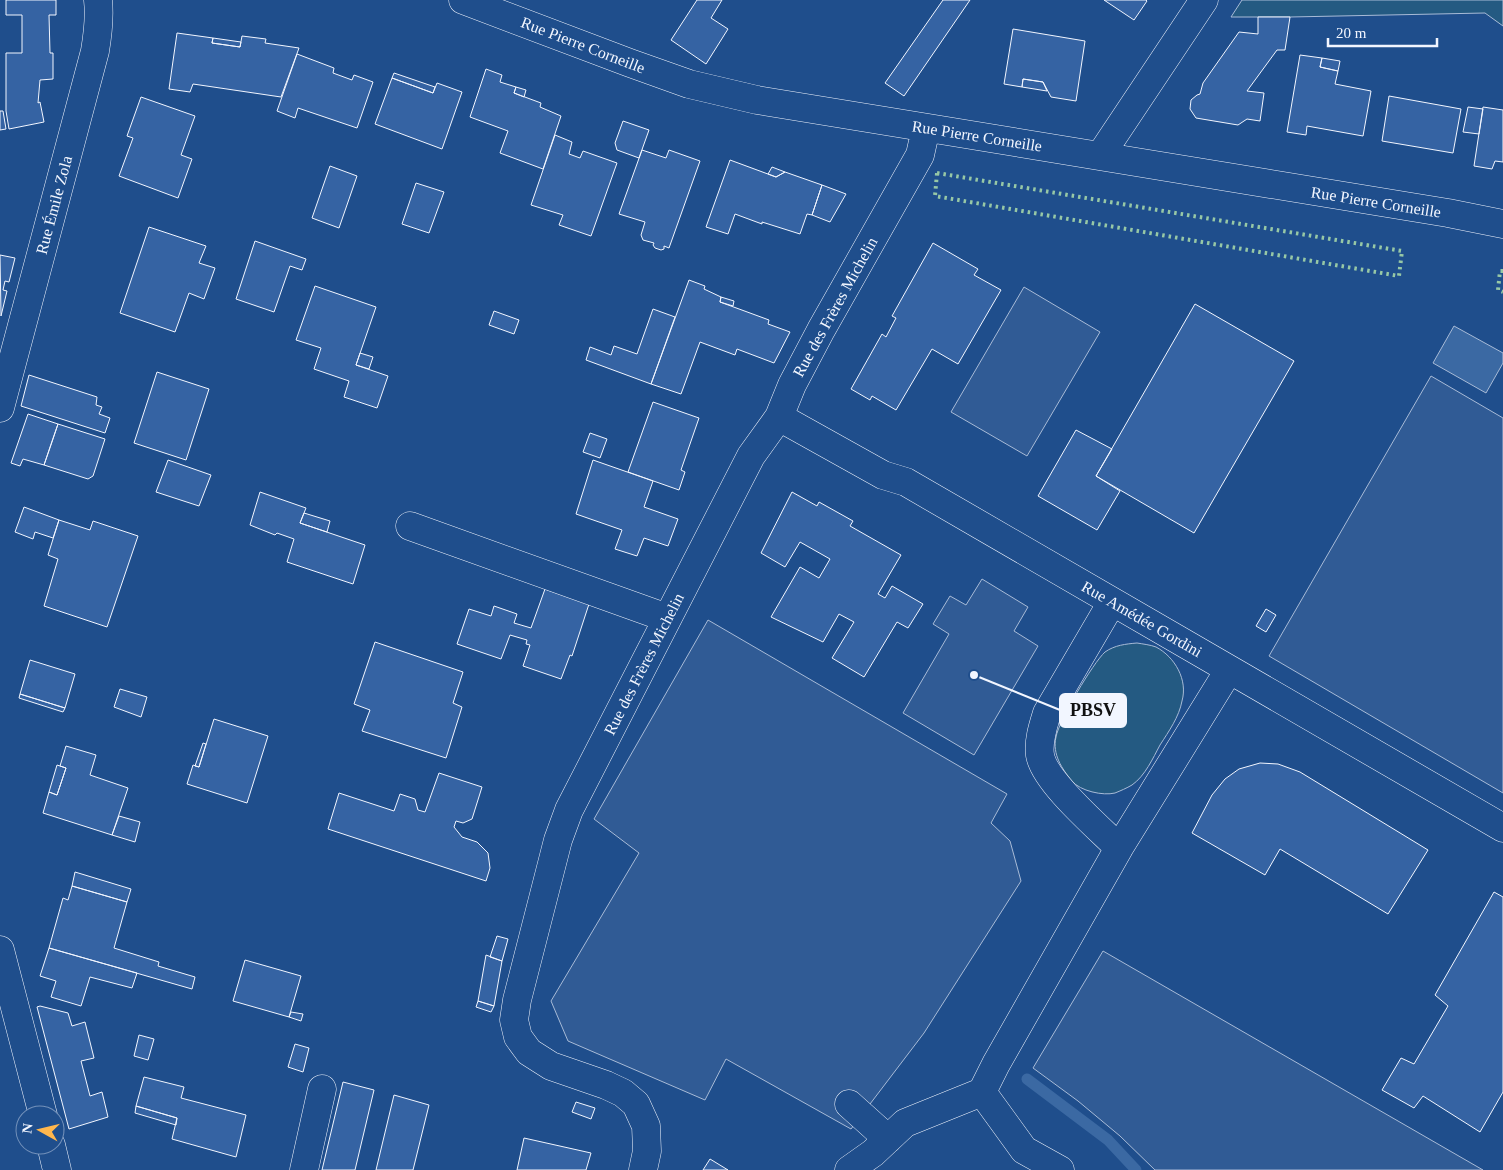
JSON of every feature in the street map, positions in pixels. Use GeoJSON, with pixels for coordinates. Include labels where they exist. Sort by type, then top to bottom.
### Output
{"type":"FeatureCollection","features":[{"type":"Feature","properties":{"kind":"street","name":"Rue Émile Zola"},"geometry":{"type":"LineString","coordinates":[[0,408],[95,51],[100,13],[98,0]]}},
{"type":"Feature","properties":{"kind":"street","name":"Rue Pierre Corneille"},"geometry":{"type":"LineString","coordinates":[[463,0],[630,64],[689,84],[757,100],[1471,217],[1503,224]]}},
{"type":"Feature","properties":{"kind":"street"},"geometry":{"type":"LineString","coordinates":[[1100,156],[1204,0]]}},
{"type":"Feature","properties":{"kind":"street","name":"Rue des Frères Michelin"},"geometry":{"type":"LineString","coordinates":[[642,1170],[647,1151],[646,1126],[636,1104],[623,1093],[606,1085],[551,1066],[529,1052],[518,1037],[514,1020],[517,1000],[556,849],[569,810],[751,456],[779,417],[792,385],[821,330],[920,155],[926,128]]}},
{"type":"Feature","properties":{"kind":"street","name":"Rue Amédée Gordini"},"geometry":{"type":"LineString","coordinates":[[779,417],[883,474],[906,482],[1503,828]]}},
{"type":"Feature","properties":{"kind":"street"},"geometry":{"type":"LineString","coordinates":[[410,526],[667,618]]}},
{"type":"Feature","properties":{"kind":"street"},"geometry":{"type":"LineString","coordinates":[[1112,602],[1047,713],[1041,731],[1040,756],[1050,778],[1119,848]]}},
{"type":"Feature","properties":{"kind":"street"},"geometry":{"type":"LineString","coordinates":[[849,1170],[879,1154],[905,1123],[982,1092],[996,1064],[1119,848],[1228,670]]}},
{"type":"Feature","properties":{"kind":"street"},"geometry":{"type":"LineString","coordinates":[[1,959],[40,1105]]}},
{"type":"Feature","properties":{"kind":"street"},"geometry":{"type":"LineString","coordinates":[[304,1170],[322,1089]]}},
{"type":"Feature","properties":{"kind":"street"},"geometry":{"type":"LineString","coordinates":[[982,1092],[1024,1150],[1060,1170]]}},
{"type":"Feature","properties":{"kind":"street"},"geometry":{"type":"LineString","coordinates":[[849,1104],[879,1154]]}},
{"type":"Feature","properties":{"kind":"street"},"geometry":{"type":"LineString","coordinates":[[53,1155],[57,1170]]}},
{"type":"Feature","properties":{"kind":"shaded area"},"geometry":{"type":"Polygon","coordinates":[[[1242,0],[1503,0],[1503,26],[1485,13],[1231,17],[1242,0]]]}},
{"type":"Feature","properties":{"kind":"shaded area"},"geometry":{"type":"Polygon","coordinates":[[[1024,287],[1100,332],[1027,456],[951,412],[1024,287]]]}},
{"type":"Feature","properties":{"kind":"shaded area"},"geometry":{"type":"Polygon","coordinates":[[[1454,326],[1503,353],[1503,363],[1486,393],[1433,363],[1454,326]]]}},
{"type":"Feature","properties":{"kind":"shaded area"},"geometry":{"type":"Polygon","coordinates":[[[1431,376],[1503,418],[1503,793],[1269,656],[1431,376]]]}},
{"type":"Feature","properties":{"kind":"shaded area"},"geometry":{"type":"Polygon","coordinates":[[[982,579],[1028,607],[1014,631],[1038,646],[974,755],[903,713],[949,634],[933,624],[950,596],[966,605],[982,579]]]}},
{"type":"Feature","properties":{"kind":"shaded area"},"geometry":{"type":"Polygon","coordinates":[[[708,620],[1007,794],[991,823],[1010,841],[1021,881],[924,1033],[851,1129],[726,1059],[705,1100],[568,1041],[551,1001],[639,853],[594,819],[708,620]]]}},
{"type":"Feature","properties":{"kind":"shaded area"},"geometry":{"type":"Polygon","coordinates":[[[1137,643],[1156,647],[1163,651],[1174,663],[1183,685],[1179,713],[1137,781],[1110,794],[1092,792],[1080,788],[1072,781],[1059,761],[1055,749],[1058,729],[1077,692],[1105,652],[1117,646],[1137,643]]]}},
{"type":"Feature","properties":{"kind":"shaded area"},"geometry":{"type":"Polygon","coordinates":[[[1103,951],[1483,1170],[1155,1170],[1120,1136],[1078,1101],[1033,1068],[1103,951]]]}},
{"type":"Feature","properties":{"kind":"building"},"geometry":{"type":"Polygon","coordinates":[[[6,0],[56,0],[56,15],[49,15],[50,53],[53,53],[53,79],[40,80],[38,103],[40,102],[44,122],[9,129],[6,111],[6,53],[22,53],[22,15],[6,15],[6,0]]]}},
{"type":"Feature","properties":{"kind":"building"},"geometry":{"type":"Polygon","coordinates":[[[697,0],[722,0],[711,18],[728,29],[706,64],[671,40],[697,0]]]}},
{"type":"Feature","properties":{"kind":"building"},"geometry":{"type":"Polygon","coordinates":[[[943,0],[970,0],[904,96],[885,83],[943,0]]]}},
{"type":"Feature","properties":{"kind":"building"},"geometry":{"type":"Polygon","coordinates":[[[1104,0],[1146,0],[1147,1],[1134,20],[1104,0]]]}},
{"type":"Feature","properties":{"kind":"building"},"geometry":{"type":"Polygon","coordinates":[[[1258,17],[1290,17],[1285,50],[1277,50],[1247,91],[1264,93],[1260,121],[1247,119],[1238,125],[1196,118],[1190,109],[1191,100],[1200,94],[1203,83],[1239,32],[1258,34],[1258,17]]]}},
{"type":"Feature","properties":{"kind":"building"},"geometry":{"type":"Polygon","coordinates":[[[1013,29],[1085,41],[1076,101],[1051,97],[1043,82],[1023,79],[1022,87],[1004,84],[1013,29]]]}},
{"type":"Feature","properties":{"kind":"building"},"geometry":{"type":"Polygon","coordinates":[[[177,33],[213,38],[212,43],[240,47],[242,36],[266,39],[265,43],[299,48],[281,97],[193,84],[190,92],[169,89],[177,33]]]}},
{"type":"Feature","properties":{"kind":"building"},"geometry":{"type":"Polygon","coordinates":[[[213,38],[241,42],[240,47],[212,43],[213,38]]]}},
{"type":"Feature","properties":{"kind":"building"},"geometry":{"type":"Polygon","coordinates":[[[297,54],[334,68],[333,73],[352,80],[354,75],[373,82],[357,128],[298,108],[295,118],[277,111],[297,54]]]}},
{"type":"Feature","properties":{"kind":"building"},"geometry":{"type":"Polygon","coordinates":[[[1300,55],[1322,58],[1320,67],[1338,71],[1335,84],[1371,91],[1363,136],[1307,126],[1306,135],[1287,132],[1300,55]]]}},
{"type":"Feature","properties":{"kind":"building"},"geometry":{"type":"Polygon","coordinates":[[[1322,58],[1340,61],[1338,71],[1320,67],[1322,58]]]}},
{"type":"Feature","properties":{"kind":"building"},"geometry":{"type":"Polygon","coordinates":[[[486,69],[502,75],[500,82],[516,87],[514,93],[541,103],[540,107],[561,116],[543,169],[500,153],[508,131],[470,117],[486,69]]]}},
{"type":"Feature","properties":{"kind":"building"},"geometry":{"type":"Polygon","coordinates":[[[394,73],[435,87],[433,93],[392,78],[394,73]]]}},
{"type":"Feature","properties":{"kind":"building"},"geometry":{"type":"Polygon","coordinates":[[[392,78],[433,93],[437,83],[462,92],[442,149],[375,124],[392,78]]]}},
{"type":"Feature","properties":{"kind":"building"},"geometry":{"type":"Polygon","coordinates":[[[1023,79],[1043,82],[1047,91],[1022,87],[1023,79]]]}},
{"type":"Feature","properties":{"kind":"building"},"geometry":{"type":"Polygon","coordinates":[[[516,87],[526,90],[524,97],[514,93],[516,87]]]}},
{"type":"Feature","properties":{"kind":"building"},"geometry":{"type":"Polygon","coordinates":[[[1389,96],[1461,109],[1453,153],[1382,141],[1389,96]]]}},
{"type":"Feature","properties":{"kind":"building"},"geometry":{"type":"Polygon","coordinates":[[[141,97],[195,116],[181,155],[192,159],[178,198],[119,176],[133,138],[127,136],[141,97]]]}},
{"type":"Feature","properties":{"kind":"building"},"geometry":{"type":"Polygon","coordinates":[[[1468,107],[1483,109],[1479,134],[1463,132],[1468,107]]]}},
{"type":"Feature","properties":{"kind":"building"},"geometry":{"type":"Polygon","coordinates":[[[1483,107],[1503,110],[1503,162],[1495,161],[1492,169],[1474,166],[1483,107]]]}},
{"type":"Feature","properties":{"kind":"building"},"geometry":{"type":"Polygon","coordinates":[[[0,111],[3,111],[6,129],[0,130],[0,111]]]}},
{"type":"Feature","properties":{"kind":"building"},"geometry":{"type":"Polygon","coordinates":[[[623,121],[649,130],[639,158],[617,150],[615,143],[623,121]]]}},
{"type":"Feature","properties":{"kind":"building"},"geometry":{"type":"Polygon","coordinates":[[[555,135],[572,142],[569,154],[580,158],[583,151],[617,163],[591,236],[559,225],[563,215],[531,205],[555,135]]]}},
{"type":"Feature","properties":{"kind":"building"},"geometry":{"type":"Polygon","coordinates":[[[642,150],[666,158],[669,150],[700,161],[669,248],[664,246],[664,249],[661,250],[655,248],[654,243],[643,240],[641,235],[645,222],[619,214],[642,150]]]}},
{"type":"Feature","properties":{"kind":"building"},"geometry":{"type":"Polygon","coordinates":[[[730,160],[776,177],[785,172],[822,185],[812,215],[807,214],[800,234],[762,222],[762,224],[735,214],[728,234],[706,227],[730,160]]]}},
{"type":"Feature","properties":{"kind":"building"},"geometry":{"type":"Polygon","coordinates":[[[330,166],[357,176],[339,228],[312,218],[330,166]]]}},
{"type":"Feature","properties":{"kind":"building"},"geometry":{"type":"Polygon","coordinates":[[[772,167],[785,172],[776,177],[768,174],[772,167]]]}},
{"type":"Feature","properties":{"kind":"building"},"geometry":{"type":"Polygon","coordinates":[[[416,183],[444,192],[429,233],[402,224],[416,183]]]}},
{"type":"Feature","properties":{"kind":"building"},"geometry":{"type":"Polygon","coordinates":[[[822,185],[846,194],[830,222],[812,215],[822,185]]]}},
{"type":"Feature","properties":{"kind":"building"},"geometry":{"type":"Polygon","coordinates":[[[149,227],[206,246],[199,263],[215,268],[204,299],[189,293],[175,332],[120,313],[149,227]]]}},
{"type":"Feature","properties":{"kind":"building"},"geometry":{"type":"Polygon","coordinates":[[[255,241],[306,259],[302,270],[290,266],[274,312],[236,299],[255,241]]]}},
{"type":"Feature","properties":{"kind":"building"},"geometry":{"type":"Polygon","coordinates":[[[933,243],[978,269],[974,275],[1001,290],[958,364],[932,349],[896,410],[872,396],[870,400],[851,389],[882,334],[886,337],[896,318],[892,316],[933,243]]]}},
{"type":"Feature","properties":{"kind":"building"},"geometry":{"type":"Polygon","coordinates":[[[0,255],[15,258],[9,282],[5,281],[3,290],[7,291],[1,316],[0,255]]]}},
{"type":"Feature","properties":{"kind":"building"},"geometry":{"type":"Polygon","coordinates":[[[689,280],[705,286],[704,289],[721,297],[720,302],[769,320],[768,324],[790,332],[774,363],[737,349],[735,355],[700,342],[681,394],[651,384],[689,280]]]}},
{"type":"Feature","properties":{"kind":"building"},"geometry":{"type":"Polygon","coordinates":[[[315,286],[376,307],[356,365],[388,376],[377,408],[344,397],[349,381],[314,369],[321,348],[296,340],[315,286]]]}},
{"type":"Feature","properties":{"kind":"building"},"geometry":{"type":"Polygon","coordinates":[[[721,297],[734,301],[733,306],[720,302],[721,297]]]}},
{"type":"Feature","properties":{"kind":"building"},"geometry":{"type":"Polygon","coordinates":[[[1195,304],[1294,361],[1194,533],[1096,476],[1195,304]]]}},
{"type":"Feature","properties":{"kind":"building"},"geometry":{"type":"Polygon","coordinates":[[[653,309],[675,317],[651,384],[586,360],[590,347],[611,355],[614,346],[637,354],[653,309]]]}},
{"type":"Feature","properties":{"kind":"building"},"geometry":{"type":"Polygon","coordinates":[[[494,311],[519,320],[514,334],[489,325],[494,311]]]}},
{"type":"Feature","properties":{"kind":"building"},"geometry":{"type":"Polygon","coordinates":[[[360,353],[373,357],[369,369],[356,365],[360,353]]]}},
{"type":"Feature","properties":{"kind":"building"},"geometry":{"type":"Polygon","coordinates":[[[157,372],[209,389],[186,460],[134,443],[157,372]]]}},
{"type":"Feature","properties":{"kind":"building"},"geometry":{"type":"Polygon","coordinates":[[[29,375],[97,397],[96,405],[102,407],[99,414],[110,418],[105,433],[21,406],[29,375]]]}},
{"type":"Feature","properties":{"kind":"building"},"geometry":{"type":"Polygon","coordinates":[[[653,402],[699,418],[681,470],[685,472],[679,490],[628,472],[653,402]]]}},
{"type":"Feature","properties":{"kind":"building"},"geometry":{"type":"Polygon","coordinates":[[[28,414],[58,424],[44,465],[23,459],[20,466],[11,463],[28,414]]]}},
{"type":"Feature","properties":{"kind":"building"},"geometry":{"type":"Polygon","coordinates":[[[58,424],[105,439],[93,476],[88,479],[44,465],[58,424]]]}},
{"type":"Feature","properties":{"kind":"building"},"geometry":{"type":"Polygon","coordinates":[[[1076,430],[1112,449],[1096,476],[1120,491],[1097,530],[1038,496],[1076,430]]]}},
{"type":"Feature","properties":{"kind":"building"},"geometry":{"type":"Polygon","coordinates":[[[590,433],[607,439],[600,458],[583,452],[590,433]]]}},
{"type":"Feature","properties":{"kind":"building"},"geometry":{"type":"Polygon","coordinates":[[[168,460],[211,475],[199,506],[156,492],[168,460]]]}},
{"type":"Feature","properties":{"kind":"building"},"geometry":{"type":"Polygon","coordinates":[[[593,460],[653,481],[644,507],[678,519],[668,546],[644,538],[637,556],[615,549],[622,530],[576,514],[593,460]]]}},
{"type":"Feature","properties":{"kind":"building"},"geometry":{"type":"Polygon","coordinates":[[[260,492],[306,508],[300,523],[365,545],[353,584],[287,562],[294,539],[277,533],[275,535],[250,525],[260,492]]]}},
{"type":"Feature","properties":{"kind":"building"},"geometry":{"type":"Polygon","coordinates":[[[792,492],[817,506],[819,502],[853,521],[850,526],[901,555],[878,594],[885,598],[892,586],[923,604],[908,628],[897,622],[864,677],[832,658],[854,622],[839,614],[823,642],[771,617],[800,567],[819,578],[830,559],[800,542],[785,567],[761,553],[792,492]]]}},
{"type":"Feature","properties":{"kind":"building"},"geometry":{"type":"Polygon","coordinates":[[[24,507],[59,520],[53,538],[35,532],[33,539],[15,532],[24,507]]]}},
{"type":"Feature","properties":{"kind":"building"},"geometry":{"type":"Polygon","coordinates":[[[304,513],[330,521],[327,532],[300,523],[304,513]]]}},
{"type":"Feature","properties":{"kind":"building"},"geometry":{"type":"Polygon","coordinates":[[[59,520],[90,530],[93,521],[138,536],[107,627],[44,606],[58,559],[48,555],[59,520]]]}},
{"type":"Feature","properties":{"kind":"building"},"geometry":{"type":"Polygon","coordinates":[[[545,589],[589,604],[572,656],[570,655],[561,679],[523,666],[530,645],[526,644],[527,640],[510,635],[501,659],[457,644],[469,609],[491,616],[494,606],[517,614],[514,623],[531,628],[545,589]]]}},
{"type":"Feature","properties":{"kind":"building"},"geometry":{"type":"Polygon","coordinates":[[[1266,609],[1276,615],[1266,632],[1256,626],[1266,609]]]}},
{"type":"Feature","properties":{"kind":"building"},"geometry":{"type":"Polygon","coordinates":[[[375,642],[463,672],[453,703],[462,707],[446,758],[362,731],[370,710],[354,704],[375,642]]]}},
{"type":"Feature","properties":{"kind":"building"},"geometry":{"type":"Polygon","coordinates":[[[30,660],[75,674],[65,708],[20,694],[30,660]]]}},
{"type":"Feature","properties":{"kind":"building"},"geometry":{"type":"Polygon","coordinates":[[[120,689],[147,697],[141,717],[114,707],[120,689]]]}},
{"type":"Feature","properties":{"kind":"building"},"geometry":{"type":"Polygon","coordinates":[[[20,694],[65,708],[63,712],[19,698],[20,694]]]}},
{"type":"Feature","properties":{"kind":"building"},"geometry":{"type":"Polygon","coordinates":[[[214,719],[268,736],[247,803],[187,784],[193,765],[199,767],[214,719]]]}},
{"type":"Feature","properties":{"kind":"building"},"geometry":{"type":"Polygon","coordinates":[[[203,743],[206,744],[199,767],[195,766],[203,743]]]}},
{"type":"Feature","properties":{"kind":"building"},"geometry":{"type":"Polygon","coordinates":[[[66,746],[96,755],[90,775],[128,788],[112,835],[43,813],[49,792],[57,795],[66,768],[60,766],[66,746]]]}},
{"type":"Feature","properties":{"kind":"building"},"geometry":{"type":"Polygon","coordinates":[[[1260,763],[1278,764],[1300,772],[1428,850],[1388,914],[1280,849],[1265,875],[1192,833],[1212,795],[1225,779],[1239,769],[1260,763]]]}},
{"type":"Feature","properties":{"kind":"building"},"geometry":{"type":"Polygon","coordinates":[[[57,765],[66,768],[57,795],[49,792],[57,765]]]}},
{"type":"Feature","properties":{"kind":"building"},"geometry":{"type":"Polygon","coordinates":[[[439,773],[482,787],[472,819],[463,823],[456,821],[454,827],[462,837],[477,842],[488,853],[490,868],[486,881],[328,829],[339,793],[394,811],[400,794],[415,799],[418,810],[425,812],[439,773]]]}},
{"type":"Feature","properties":{"kind":"building"},"geometry":{"type":"Polygon","coordinates":[[[119,816],[140,822],[135,842],[112,835],[119,816]]]}},
{"type":"Feature","properties":{"kind":"building"},"geometry":{"type":"Polygon","coordinates":[[[75,872],[131,889],[127,902],[72,886],[75,872]]]}},
{"type":"Feature","properties":{"kind":"building"},"geometry":{"type":"Polygon","coordinates":[[[72,886],[127,902],[114,948],[159,962],[158,966],[195,977],[192,989],[49,948],[63,898],[68,900],[72,886]]]}},
{"type":"Feature","properties":{"kind":"building"},"geometry":{"type":"Polygon","coordinates":[[[1494,892],[1503,897],[1503,1092],[1480,1132],[1423,1096],[1414,1108],[1382,1090],[1401,1058],[1414,1064],[1448,1006],[1435,995],[1494,892]]]}},
{"type":"Feature","properties":{"kind":"building"},"geometry":{"type":"Polygon","coordinates":[[[497,936],[508,939],[502,961],[490,957],[497,936]]]}},
{"type":"Feature","properties":{"kind":"building"},"geometry":{"type":"Polygon","coordinates":[[[49,948],[137,973],[132,988],[90,977],[81,1006],[51,997],[56,981],[40,976],[49,948]]]}},
{"type":"Feature","properties":{"kind":"building"},"geometry":{"type":"Polygon","coordinates":[[[486,955],[502,961],[494,1006],[478,1001],[486,955]]]}},
{"type":"Feature","properties":{"kind":"building"},"geometry":{"type":"Polygon","coordinates":[[[245,960],[301,976],[289,1017],[233,1001],[245,960]]]}},
{"type":"Feature","properties":{"kind":"building"},"geometry":{"type":"Polygon","coordinates":[[[478,1001],[494,1006],[491,1012],[476,1007],[478,1001]]]}},
{"type":"Feature","properties":{"kind":"building"},"geometry":{"type":"Polygon","coordinates":[[[40,1006],[68,1013],[72,1026],[85,1022],[94,1058],[81,1061],[90,1096],[102,1092],[108,1117],[69,1129],[65,1105],[63,1105],[37,1007],[40,1006]]]}},
{"type":"Feature","properties":{"kind":"building"},"geometry":{"type":"Polygon","coordinates":[[[291,1012],[303,1014],[301,1021],[289,1017],[291,1012]]]}},
{"type":"Feature","properties":{"kind":"building"},"geometry":{"type":"Polygon","coordinates":[[[139,1035],[154,1039],[148,1060],[134,1056],[139,1035]]]}},
{"type":"Feature","properties":{"kind":"building"},"geometry":{"type":"Polygon","coordinates":[[[295,1044],[309,1048],[303,1072],[288,1067],[295,1044]]]}},
{"type":"Feature","properties":{"kind":"building"},"geometry":{"type":"Polygon","coordinates":[[[144,1077],[184,1087],[181,1098],[246,1115],[236,1157],[172,1139],[177,1118],[136,1106],[144,1077]]]}},
{"type":"Feature","properties":{"kind":"building"},"geometry":{"type":"Polygon","coordinates":[[[343,1082],[374,1090],[355,1170],[322,1170],[343,1082]]]}},
{"type":"Feature","properties":{"kind":"building"},"geometry":{"type":"Polygon","coordinates":[[[394,1095],[429,1105],[413,1170],[376,1170],[394,1095]]]}},
{"type":"Feature","properties":{"kind":"building"},"geometry":{"type":"Polygon","coordinates":[[[576,1102],[595,1108],[591,1119],[572,1112],[576,1102]]]}},
{"type":"Feature","properties":{"kind":"building"},"geometry":{"type":"Polygon","coordinates":[[[136,1106],[177,1118],[176,1125],[135,1113],[136,1106]]]}},
{"type":"Feature","properties":{"kind":"building"},"geometry":{"type":"Polygon","coordinates":[[[524,1138],[591,1153],[586,1170],[517,1170],[524,1138]]]}},
{"type":"Feature","properties":{"kind":"building"},"geometry":{"type":"Polygon","coordinates":[[[710,1159],[728,1170],[703,1170],[710,1159]]]}},
{"type":"Feature","properties":{"kind":"waterway"},"geometry":{"type":"LineString","coordinates":[[1027,1079],[1108,1140],[1136,1170]]}},
{"type":"Feature","properties":{"kind":"hedge"},"geometry":{"type":"LineString","coordinates":[[937,173],[1402,251],[1399,276],[935,196],[937,173]]}},
{"type":"Feature","properties":{"kind":"hedge"},"geometry":{"type":"LineString","coordinates":[[1503,271],[1500,271],[1498,290],[1503,292]]}},
{"type":"Feature","properties":{"kind":"place","name":"PBSV"},"geometry":{"type":"Point","coordinates":[974,675]}}]}
